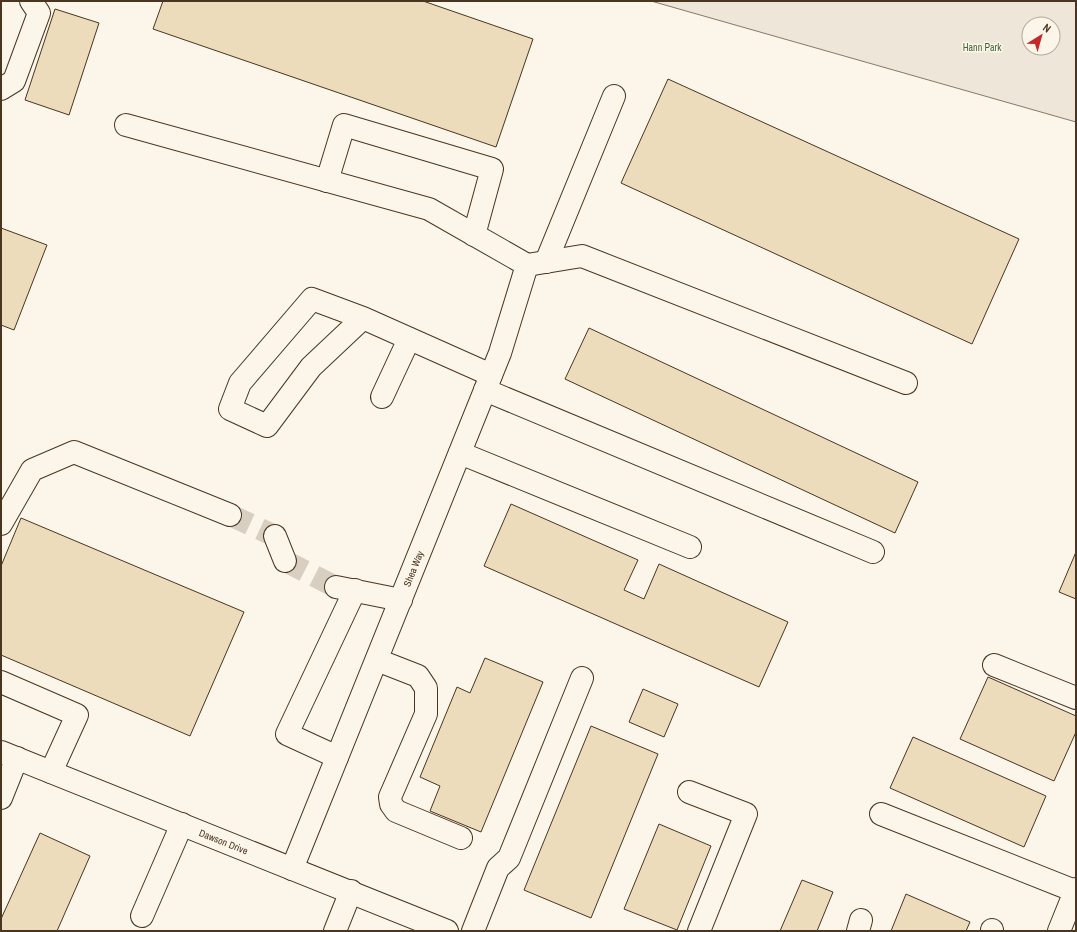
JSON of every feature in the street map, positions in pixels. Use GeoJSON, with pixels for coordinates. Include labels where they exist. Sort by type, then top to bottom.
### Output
{"type":"FeatureCollection","features":[{"type":"Feature","properties":{"kind":"street"},"geometry":{"type":"LineString","coordinates":[[1,89],[14,81],[39,13],[31,1]]}},
{"type":"Feature","properties":{"kind":"street","name":"Shea Way"},"geometry":{"type":"LineString","coordinates":[[292,868],[536,264],[614,96]]}},
{"type":"Feature","properties":{"kind":"street"},"geometry":{"type":"LineString","coordinates":[[126,125],[429,209],[474,235],[536,264],[582,256],[906,383]]}},
{"type":"Feature","properties":{"kind":"street"},"geometry":{"type":"LineString","coordinates":[[327,181],[344,125],[492,169],[474,235]]}},
{"type":"Feature","properties":{"kind":"street"},"geometry":{"type":"LineString","coordinates":[[362,318],[310,367],[267,426],[230,409],[240,383],[312,300],[362,318],[409,339],[488,383],[873,552]]}},
{"type":"Feature","properties":{"kind":"street"},"geometry":{"type":"LineString","coordinates":[[382,397],[409,339]]}},
{"type":"Feature","properties":{"kind":"street"},"geometry":{"type":"LineString","coordinates":[[1,524],[32,470],[74,452],[230,515]]}},
{"type":"Feature","properties":{"kind":"street"},"geometry":{"type":"LineString","coordinates":[[460,453],[690,547]]}},
{"type":"Feature","properties":{"kind":"street"},"geometry":{"type":"LineString","coordinates":[[275,536],[285,561]]}},
{"type":"Feature","properties":{"kind":"street"},"geometry":{"type":"LineString","coordinates":[[337,757],[287,734],[346,588],[401,600]]}},
{"type":"Feature","properties":{"kind":"street"},"geometry":{"type":"LineString","coordinates":[[377,660],[418,676],[426,688],[426,714],[390,797],[391,804],[396,811],[461,838]]}},
{"type":"Feature","properties":{"kind":"street"},"geometry":{"type":"LineString","coordinates":[[994,665],[1076,698]]}},
{"type":"Feature","properties":{"kind":"street"},"geometry":{"type":"LineString","coordinates":[[473,931],[498,868],[509,858],[582,678]]}},
{"type":"Feature","properties":{"kind":"street"},"geometry":{"type":"LineString","coordinates":[[1,682],[77,715],[51,772]]}},
{"type":"Feature","properties":{"kind":"street"},"geometry":{"type":"LineString","coordinates":[[1,798],[9,755]]}},
{"type":"Feature","properties":{"kind":"street","name":"Dawson Drive"},"geometry":{"type":"LineString","coordinates":[[9,755],[447,931]]}},
{"type":"Feature","properties":{"kind":"street"},"geometry":{"type":"LineString","coordinates":[[689,792],[746,814],[699,931]]}},
{"type":"Feature","properties":{"kind":"street"},"geometry":{"type":"LineString","coordinates":[[881,814],[1076,890],[1059,931]]}},
{"type":"Feature","properties":{"kind":"street"},"geometry":{"type":"LineString","coordinates":[[142,916],[182,824]]}},
{"type":"Feature","properties":{"kind":"street"},"geometry":{"type":"LineString","coordinates":[[335,931],[350,891]]}},
{"type":"Feature","properties":{"kind":"green space","name":"Hann Park"},"geometry":{"type":"Polygon","coordinates":[[[651,1],[1076,1],[1076,122],[651,1]]]}},
{"type":"Feature","properties":{"kind":"building"},"geometry":{"type":"Polygon","coordinates":[[[163,1],[423,1],[533,39],[496,147],[153,29],[163,1]]]}},
{"type":"Feature","properties":{"kind":"building"},"geometry":{"type":"Polygon","coordinates":[[[55,9],[99,23],[69,115],[25,100],[55,9]]]}},
{"type":"Feature","properties":{"kind":"building"},"geometry":{"type":"Polygon","coordinates":[[[668,79],[1019,239],[972,344],[621,183],[668,79]]]}},
{"type":"Feature","properties":{"kind":"building"},"geometry":{"type":"Polygon","coordinates":[[[1,228],[47,245],[14,330],[1,325],[1,228]]]}},
{"type":"Feature","properties":{"kind":"building"},"geometry":{"type":"Polygon","coordinates":[[[589,328],[918,482],[895,533],[565,379],[589,328]]]}},
{"type":"Feature","properties":{"kind":"building"},"geometry":{"type":"Polygon","coordinates":[[[511,504],[638,560],[624,590],[644,599],[659,564],[788,622],[759,687],[484,566],[511,504]]]}},
{"type":"Feature","properties":{"kind":"building"},"geometry":{"type":"Polygon","coordinates":[[[21,518],[244,612],[190,736],[1,655],[1,566],[21,518]]]}},
{"type":"Feature","properties":{"kind":"building"},"geometry":{"type":"Polygon","coordinates":[[[1076,552],[1076,599],[1059,592],[1076,552]]]}},
{"type":"Feature","properties":{"kind":"building"},"geometry":{"type":"Polygon","coordinates":[[[485,658],[543,682],[481,832],[430,811],[440,786],[420,777],[457,687],[470,693],[485,658]]]}},
{"type":"Feature","properties":{"kind":"building"},"geometry":{"type":"Polygon","coordinates":[[[988,677],[1076,716],[1076,732],[1054,781],[960,739],[988,677]]]}},
{"type":"Feature","properties":{"kind":"building"},"geometry":{"type":"Polygon","coordinates":[[[643,689],[678,704],[664,737],[629,722],[643,689]]]}},
{"type":"Feature","properties":{"kind":"building"},"geometry":{"type":"Polygon","coordinates":[[[591,726],[658,754],[591,918],[524,890],[591,726]]]}},
{"type":"Feature","properties":{"kind":"building"},"geometry":{"type":"Polygon","coordinates":[[[913,737],[1046,796],[1024,847],[890,788],[913,737]]]}},
{"type":"Feature","properties":{"kind":"building"},"geometry":{"type":"Polygon","coordinates":[[[659,824],[711,846],[677,930],[624,909],[659,824]]]}},
{"type":"Feature","properties":{"kind":"building"},"geometry":{"type":"Polygon","coordinates":[[[40,833],[90,856],[57,931],[1,931],[1,919],[40,833]]]}},
{"type":"Feature","properties":{"kind":"building"},"geometry":{"type":"Polygon","coordinates":[[[802,880],[833,892],[817,931],[780,931],[802,880]]]}},
{"type":"Feature","properties":{"kind":"building"},"geometry":{"type":"Polygon","coordinates":[[[906,894],[970,922],[966,931],[891,931],[906,894]]]}},
{"type":"Feature","properties":{"kind":"tunnel"},"geometry":{"type":"LineString","coordinates":[[230,515],[275,536]]}},
{"type":"Feature","properties":{"kind":"tunnel"},"geometry":{"type":"LineString","coordinates":[[285,561],[336,587]]}}]}
